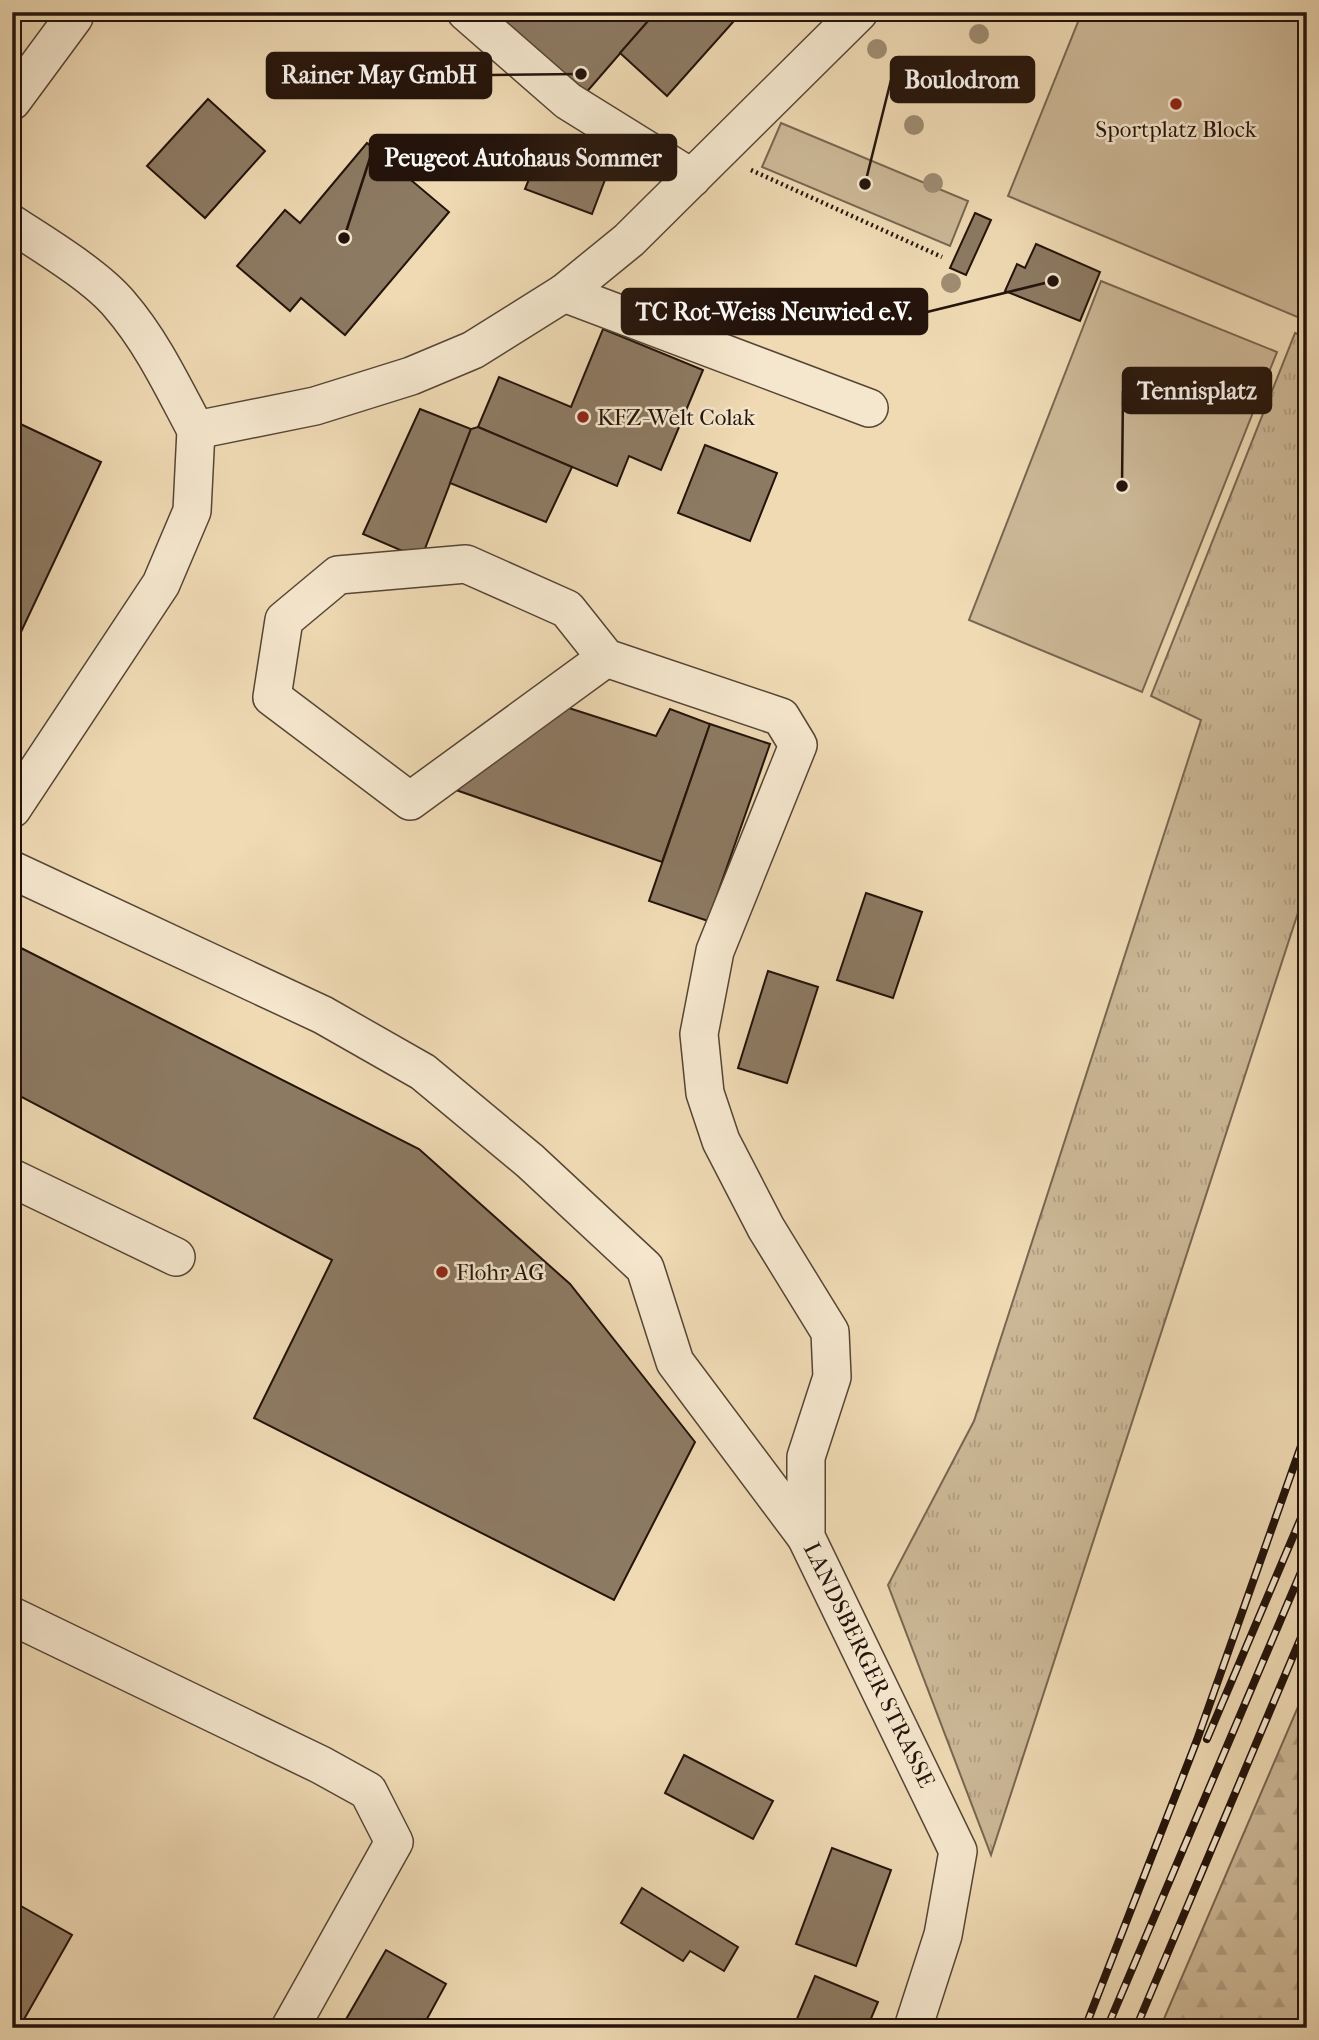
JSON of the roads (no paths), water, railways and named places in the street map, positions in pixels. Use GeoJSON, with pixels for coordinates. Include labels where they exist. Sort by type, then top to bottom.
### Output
{"type":"FeatureCollection","features":[{"type":"Feature","properties":{"kind":"street"},"geometry":{"type":"LineString","coordinates":[[466,12],[568,101],[704,166]]}},
{"type":"Feature","properties":{"kind":"street"},"geometry":{"type":"LineString","coordinates":[[196,430],[316,406],[411,376],[473,350],[564,293],[629,240],[859,12]]}},
{"type":"Feature","properties":{"kind":"street"},"geometry":{"type":"LineString","coordinates":[[12,101],[74,17]]}},
{"type":"Feature","properties":{"kind":"street"},"geometry":{"type":"LineString","coordinates":[[12,224],[77,268],[119,303],[156,355],[196,430],[192,511],[161,584],[12,809]]}},
{"type":"Feature","properties":{"kind":"street"},"geometry":{"type":"LineString","coordinates":[[564,293],[869,408]]}},
{"type":"Feature","properties":{"kind":"street"},"geometry":{"type":"LineString","coordinates":[[466,564],[567,609],[606,658],[410,801],[272,697],[284,620],[338,575],[466,564]]}},
{"type":"Feature","properties":{"kind":"street","name":"LANDSBERGER STRASSE"},"geometry":{"type":"LineString","coordinates":[[606,658],[780,717],[798,745],[715,951],[699,1034],[705,1093],[721,1141],[766,1228],[830,1332],[832,1377],[806,1457],[806,1537],[958,1851],[943,1935],[914,2026]]}},
{"type":"Feature","properties":{"kind":"street"},"geometry":{"type":"LineString","coordinates":[[12,870],[323,1015],[423,1072],[530,1161],[645,1268],[675,1362],[806,1537]]}},
{"type":"Feature","properties":{"kind":"street"},"geometry":{"type":"LineString","coordinates":[[12,1178],[176,1257]]}},
{"type":"Feature","properties":{"kind":"street"},"geometry":{"type":"LineString","coordinates":[[12,1616],[321,1765],[368,1791],[394,1842],[290,2028]]}},
{"type":"Feature","properties":{"kind":"railway"},"geometry":{"type":"LineString","coordinates":[[1085,2028],[1197,1740],[1307,1429]]}},
{"type":"Feature","properties":{"kind":"railway"},"geometry":{"type":"LineString","coordinates":[[1207,1739],[1307,1504]]}},
{"type":"Feature","properties":{"kind":"railway"},"geometry":{"type":"LineString","coordinates":[[1107,2028],[1307,1558]]}},
{"type":"Feature","properties":{"kind":"railway"},"geometry":{"type":"LineString","coordinates":[[1136,2028],[1307,1623]]}},
{"type":"Feature","properties":{"kind":"place","name":"Rainer May GmbH"},"geometry":{"type":"Point","coordinates":[581,74]}},
{"type":"Feature","properties":{"kind":"place","name":"Sportplatz Block"},"geometry":{"type":"Point","coordinates":[1176,104]}},
{"type":"Feature","properties":{"kind":"place","name":"Boulodrom"},"geometry":{"type":"Point","coordinates":[865,184]}},
{"type":"Feature","properties":{"kind":"place","name":"Peugeot Autohaus Sommer"},"geometry":{"type":"Point","coordinates":[344,238]}},
{"type":"Feature","properties":{"kind":"place","name":"TC Rot-Weiss Neuwied e.V."},"geometry":{"type":"Point","coordinates":[1053,281]}},
{"type":"Feature","properties":{"kind":"place","name":"KFZ-Welt Colak"},"geometry":{"type":"Point","coordinates":[583,417]}},
{"type":"Feature","properties":{"kind":"place","name":"Tennisplatz"},"geometry":{"type":"Point","coordinates":[1122,486]}},
{"type":"Feature","properties":{"kind":"place","name":"Flohr AG"},"geometry":{"type":"Point","coordinates":[442,1272]}}]}
